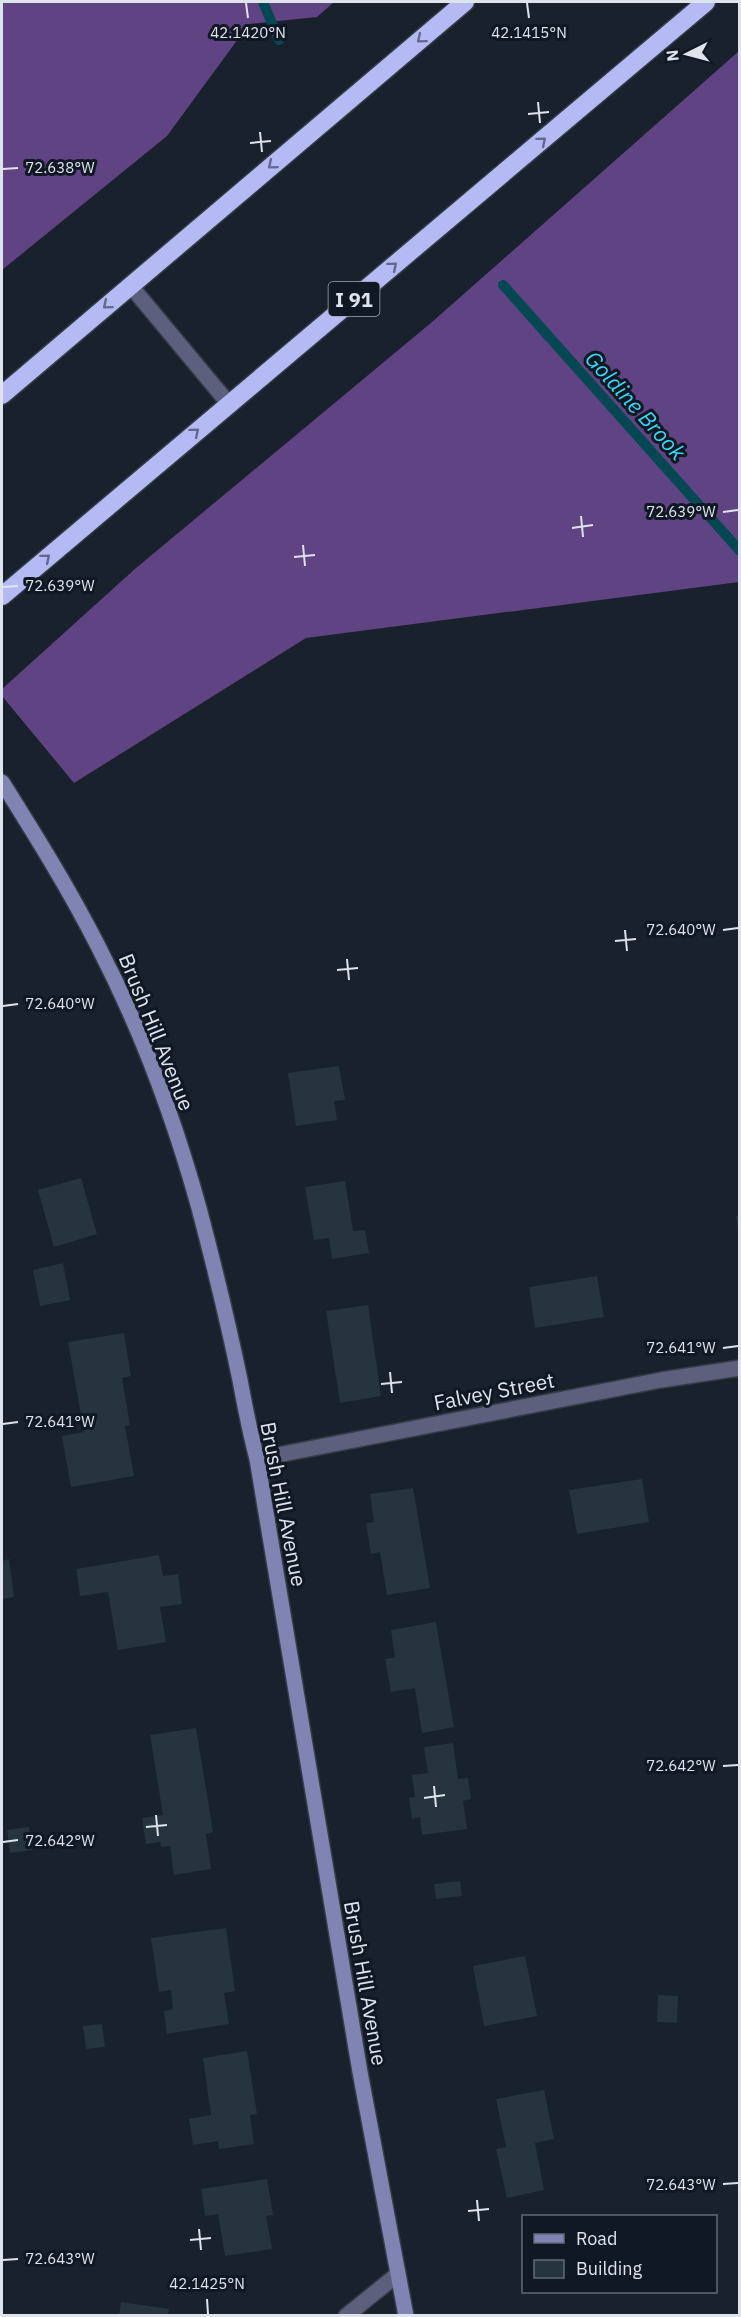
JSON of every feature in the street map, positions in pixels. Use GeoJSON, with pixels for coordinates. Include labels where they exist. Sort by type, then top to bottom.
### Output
{"type":"FeatureCollection","features":[{"type":"Feature","properties":{"kind":"highway"},"geometry":{"type":"LineString","coordinates":[[2,394],[465,2]]}},
{"type":"Feature","properties":{"kind":"highway","name":"I 91"},"geometry":{"type":"LineString","coordinates":[[2,596],[706,2]]}},
{"type":"Feature","properties":{"kind":"street"},"geometry":{"type":"LineString","coordinates":[[130,285],[229,404]]}},
{"type":"Feature","properties":{"kind":"street","name":"Brush Hill Avenue"},"geometry":{"type":"LineString","coordinates":[[2,782],[48,855],[99,947],[124,999],[180,1144],[199,1208],[222,1298],[257,1459],[362,2083],[406,2316]]}},
{"type":"Feature","properties":{"kind":"street","name":"Falvey Street"},"geometry":{"type":"LineString","coordinates":[[257,1459],[579,1396],[740,1368]]}},
{"type":"Feature","properties":{"kind":"street"},"geometry":{"type":"LineString","coordinates":[[346,2316],[398,2274]]}},
{"type":"Feature","properties":{"kind":"shaded area"},"geometry":{"type":"Polygon","coordinates":[[[2,2],[334,2],[317,17],[249,24],[167,136],[2,270],[2,2]]]}},
{"type":"Feature","properties":{"kind":"shaded area"},"geometry":{"type":"Polygon","coordinates":[[[739,51],[739,582],[306,638],[74,783],[2,696],[2,689],[136,568],[432,322],[739,51]]]}},
{"type":"Feature","properties":{"kind":"building"},"geometry":{"type":"Polygon","coordinates":[[[339,1066],[345,1100],[334,1101],[337,1120],[296,1126],[288,1073],[339,1066]]]}},
{"type":"Feature","properties":{"kind":"building"},"geometry":{"type":"Polygon","coordinates":[[[81,1178],[97,1234],[54,1247],[38,1190],[81,1178]]]}},
{"type":"Feature","properties":{"kind":"building"},"geometry":{"type":"Polygon","coordinates":[[[345,1181],[353,1231],[365,1230],[369,1253],[332,1259],[329,1238],[314,1240],[305,1187],[345,1181]]]}},
{"type":"Feature","properties":{"kind":"building"},"geometry":{"type":"Polygon","coordinates":[[[740,1215],[740,1231],[738,1231],[736,1216],[740,1215]]]}},
{"type":"Feature","properties":{"kind":"building"},"geometry":{"type":"Polygon","coordinates":[[[63,1263],[70,1300],[40,1306],[33,1270],[63,1263]]]}},
{"type":"Feature","properties":{"kind":"building"},"geometry":{"type":"Polygon","coordinates":[[[597,1276],[604,1317],[535,1328],[529,1287],[597,1276]]]}},
{"type":"Feature","properties":{"kind":"building"},"geometry":{"type":"Polygon","coordinates":[[[368,1305],[381,1396],[340,1403],[326,1311],[368,1305]]]}},
{"type":"Feature","properties":{"kind":"building"},"geometry":{"type":"Polygon","coordinates":[[[124,1333],[131,1376],[122,1378],[130,1425],[125,1426],[134,1476],[71,1487],[62,1436],[84,1432],[68,1342],[124,1333]]]}},
{"type":"Feature","properties":{"kind":"building"},"geometry":{"type":"Polygon","coordinates":[[[642,1479],[649,1522],[577,1534],[569,1490],[642,1479]]]}},
{"type":"Feature","properties":{"kind":"building"},"geometry":{"type":"Polygon","coordinates":[[[413,1488],[430,1588],[387,1595],[380,1552],[371,1554],[366,1523],[374,1522],[370,1494],[413,1488]]]}},
{"type":"Feature","properties":{"kind":"building"},"geometry":{"type":"Polygon","coordinates":[[[159,1555],[163,1576],[178,1574],[182,1604],[160,1607],[166,1642],[118,1650],[108,1592],[80,1596],[76,1569],[159,1555]]]}},
{"type":"Feature","properties":{"kind":"building"},"geometry":{"type":"Polygon","coordinates":[[[9,1559],[14,1597],[2,1599],[2,1561],[9,1559]]]}},
{"type":"Feature","properties":{"kind":"building"},"geometry":{"type":"Polygon","coordinates":[[[436,1622],[454,1727],[422,1733],[415,1688],[391,1692],[385,1659],[395,1657],[391,1630],[436,1622]]]}},
{"type":"Feature","properties":{"kind":"building"},"geometry":{"type":"Polygon","coordinates":[[[196,1728],[213,1832],[206,1834],[211,1869],[174,1875],[170,1846],[161,1847],[160,1842],[146,1844],[142,1818],[163,1815],[150,1735],[196,1728]]]}},
{"type":"Feature","properties":{"kind":"building"},"geometry":{"type":"Polygon","coordinates":[[[453,1743],[458,1779],[468,1778],[471,1799],[463,1801],[467,1829],[422,1835],[420,1817],[412,1819],[409,1798],[415,1797],[412,1775],[428,1773],[424,1747],[453,1743]]]}},
{"type":"Feature","properties":{"kind":"building"},"geometry":{"type":"Polygon","coordinates":[[[29,1827],[32,1850],[10,1853],[7,1830],[29,1827]]]}},
{"type":"Feature","properties":{"kind":"building"},"geometry":{"type":"Polygon","coordinates":[[[460,1881],[462,1896],[436,1899],[434,1884],[460,1881]]]}},
{"type":"Feature","properties":{"kind":"building"},"geometry":{"type":"Polygon","coordinates":[[[226,1928],[235,1991],[224,1993],[229,2024],[167,2034],[164,2011],[173,2009],[171,1990],[159,1992],[151,1938],[226,1928]]]}},
{"type":"Feature","properties":{"kind":"building"},"geometry":{"type":"Polygon","coordinates":[[[525,1956],[537,2016],[484,2026],[473,1966],[525,1956]]]}},
{"type":"Feature","properties":{"kind":"building"},"geometry":{"type":"Polygon","coordinates":[[[658,1995],[678,1996],[677,2023],[657,2022],[658,1995]]]}},
{"type":"Feature","properties":{"kind":"building"},"geometry":{"type":"Polygon","coordinates":[[[102,2024],[105,2047],[86,2049],[83,2026],[102,2024]]]}},
{"type":"Feature","properties":{"kind":"building"},"geometry":{"type":"Polygon","coordinates":[[[247,2051],[257,2114],[250,2115],[254,2144],[219,2149],[218,2141],[193,2145],[189,2119],[211,2115],[203,2058],[247,2051]]]}},
{"type":"Feature","properties":{"kind":"building"},"geometry":{"type":"Polygon","coordinates":[[[544,2090],[554,2139],[535,2143],[544,2190],[507,2198],[496,2149],[506,2147],[496,2099],[544,2090]]]}},
{"type":"Feature","properties":{"kind":"building"},"geometry":{"type":"Polygon","coordinates":[[[267,2179],[273,2215],[266,2216],[272,2249],[225,2256],[218,2214],[205,2216],[201,2189],[267,2179]]]}},
{"type":"Feature","properties":{"kind":"building"},"geometry":{"type":"Polygon","coordinates":[[[121,2302],[169,2309],[168,2316],[119,2316],[121,2302]]]}},
{"type":"Feature","properties":{"kind":"waterway","name":"Goldine Brook"},"geometry":{"type":"LineString","coordinates":[[263,2],[279,40]]}},
{"type":"Feature","properties":{"kind":"waterway","name":"Goldine Brook"},"geometry":{"type":"LineString","coordinates":[[503,285],[740,551]]}}]}
